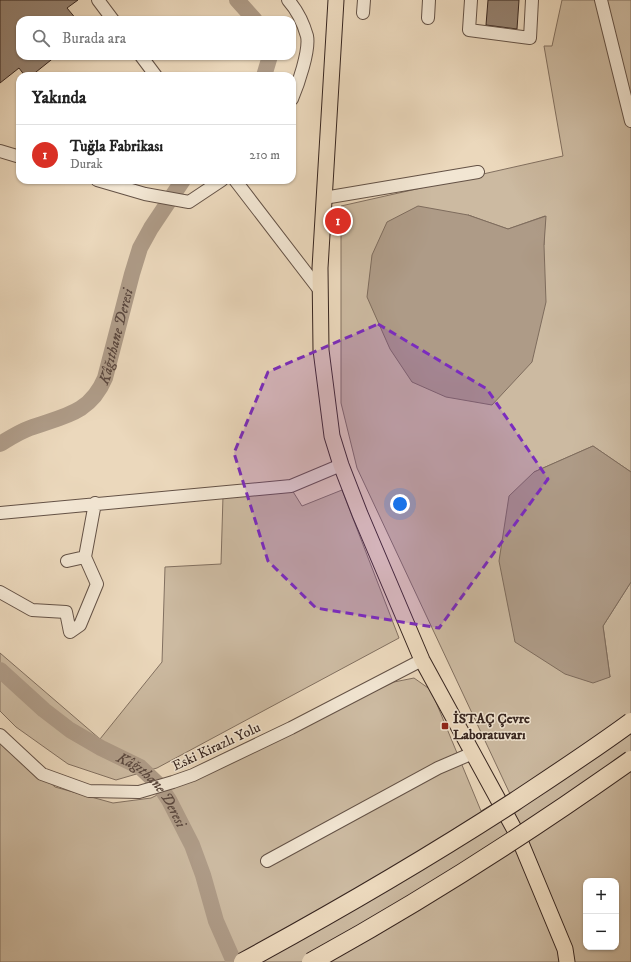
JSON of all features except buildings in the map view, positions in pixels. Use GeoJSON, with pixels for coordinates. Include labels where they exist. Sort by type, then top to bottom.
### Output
{"type":"FeatureCollection","features":[{"type":"Feature","properties":{"kind":"highway"},"geometry":{"type":"LineString","coordinates":[[243,962],[288,938],[430,855],[544,782],[631,722]]}},
{"type":"Feature","properties":{"kind":"highway"},"geometry":{"type":"LineString","coordinates":[[311,962],[491,856],[555,814],[631,760]]}},
{"type":"Feature","properties":{"kind":"main road"},"geometry":{"type":"LineString","coordinates":[[336,0],[320,268],[322,350],[332,436],[341,465],[360,514],[422,660],[518,836],[565,949],[567,962]]}},
{"type":"Feature","properties":{"kind":"street"},"geometry":{"type":"LineString","coordinates":[[98,0],[110,16]]}},
{"type":"Feature","properties":{"kind":"street"},"geometry":{"type":"LineString","coordinates":[[288,0],[297,11],[307,37],[305,57],[296,89]]}},
{"type":"Feature","properties":{"kind":"street"},"geometry":{"type":"LineString","coordinates":[[363,13],[364,0]]}},
{"type":"Feature","properties":{"kind":"street"},"geometry":{"type":"LineString","coordinates":[[428,18],[429,0]]}},
{"type":"Feature","properties":{"kind":"street"},"geometry":{"type":"LineString","coordinates":[[471,0],[469,30],[530,38],[532,0]]}},
{"type":"Feature","properties":{"kind":"street"},"geometry":{"type":"LineString","coordinates":[[601,0],[631,121]]}},
{"type":"Feature","properties":{"kind":"street"},"geometry":{"type":"LineString","coordinates":[[144,60],[153,72]]}},
{"type":"Feature","properties":{"kind":"street"},"geometry":{"type":"LineString","coordinates":[[0,151],[16,156]]}},
{"type":"Feature","properties":{"kind":"street"},"geometry":{"type":"LineString","coordinates":[[324,198],[478,172]]}},
{"type":"Feature","properties":{"kind":"street"},"geometry":{"type":"LineString","coordinates":[[111,184],[145,194],[189,202],[216,184]]}},
{"type":"Feature","properties":{"kind":"street"},"geometry":{"type":"LineString","coordinates":[[238,184],[321,292]]}},
{"type":"Feature","properties":{"kind":"street"},"geometry":{"type":"LineString","coordinates":[[0,513],[291,486],[341,465]]}},
{"type":"Feature","properties":{"kind":"street"},"geometry":{"type":"LineString","coordinates":[[0,592],[32,610],[66,612],[70,632],[80,625],[98,584],[84,557],[95,503]]}},
{"type":"Feature","properties":{"kind":"street"},"geometry":{"type":"LineString","coordinates":[[67,561],[84,557]]}},
{"type":"Feature","properties":{"kind":"street","name":"Eski Kirazlı Yolu"},"geometry":{"type":"LineString","coordinates":[[0,735],[42,774],[89,791],[139,792],[193,775],[291,728],[422,660]]}},
{"type":"Feature","properties":{"kind":"street"},"geometry":{"type":"LineString","coordinates":[[267,861],[438,768],[473,753]]}},
{"type":"Feature","properties":{"kind":"highlighted area"},"geometry":{"type":"Polygon","coordinates":[[[378,324],[487,389],[548,479],[439,628],[316,608],[268,561],[234,453],[268,372],[378,324]]]}},
{"type":"Feature","properties":{"kind":"shaded area"},"geometry":{"type":"Polygon","coordinates":[[[562,0],[631,0],[631,472],[593,446],[534,472],[610,677],[603,626],[631,582],[631,962],[0,962],[0,737],[55,787],[113,803],[151,798],[394,682],[414,678],[431,690],[481,811],[510,794],[357,468],[341,403],[341,206],[563,156],[544,46],[552,46],[562,0]],[[468,215],[544,245],[545,216],[508,229],[468,215]]]}},
{"type":"Feature","properties":{"kind":"shaded area"},"geometry":{"type":"Polygon","coordinates":[[[418,206],[468,215],[508,229],[546,216],[544,245],[546,302],[532,362],[492,405],[446,397],[412,382],[390,349],[367,297],[372,255],[387,222],[418,206]]]}},
{"type":"Feature","properties":{"kind":"shaded area"},"geometry":{"type":"Polygon","coordinates":[[[593,446],[631,472],[631,582],[603,626],[610,677],[593,683],[565,674],[515,642],[499,561],[509,496],[534,472],[593,446]]]}},
{"type":"Feature","properties":{"kind":"shaded area"},"geometry":{"type":"Polygon","coordinates":[[[292,490],[302,506],[342,490],[399,638],[157,768],[116,780],[68,764],[16,727],[0,711],[0,653],[100,739],[162,662],[165,567],[221,564],[223,496],[292,490]]]}},
{"type":"Feature","properties":{"kind":"waterway","name":"Kâğıthane Deresi"},"geometry":{"type":"LineString","coordinates":[[237,0],[251,16]]}},
{"type":"Feature","properties":{"kind":"waterway","name":"Kâğıthane Deresi"},"geometry":{"type":"LineString","coordinates":[[265,72],[269,60]]}},
{"type":"Feature","properties":{"kind":"waterway","name":"Kâğıthane Deresi"},"geometry":{"type":"LineString","coordinates":[[0,444],[26,430],[74,412],[92,399],[99,390],[105,378],[140,248],[151,228],[180,184]]}},
{"type":"Feature","properties":{"kind":"waterway","name":"Kâğıthane Deresi"},"geometry":{"type":"LineString","coordinates":[[0,670],[44,710],[70,730],[101,748],[140,767],[159,785],[169,800],[192,845],[203,875],[216,921],[234,962]]}},
{"type":"Feature","properties":{"kind":"place","name":"Tuğla Fabrikası"},"geometry":{"type":"Point","coordinates":[338,221]}},
{"type":"Feature","properties":{"kind":"place","name":"İSTAÇ Çevre Laboratuvarı"},"geometry":{"type":"Point","coordinates":[445,726]}}]}
